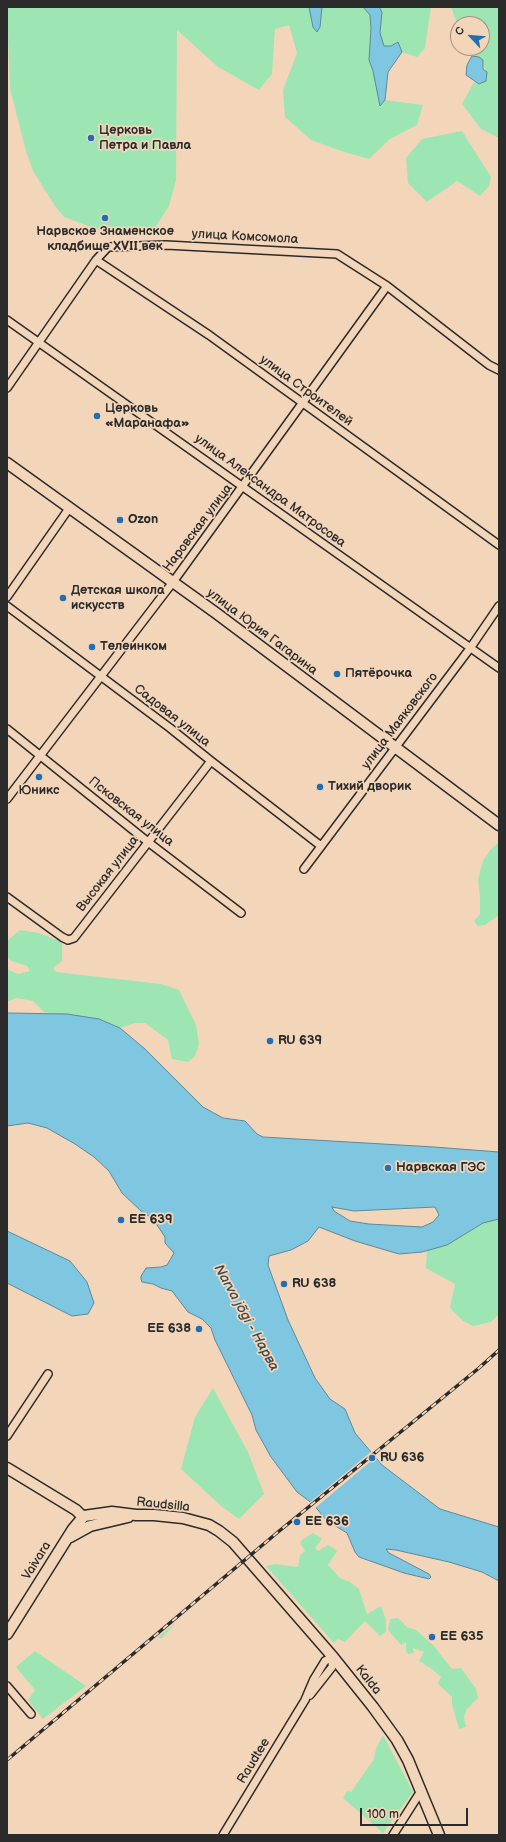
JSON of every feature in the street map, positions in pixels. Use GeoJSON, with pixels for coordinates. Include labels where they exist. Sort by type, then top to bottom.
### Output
{"type":"FeatureCollection","features":[{"type":"Feature","properties":{"kind":"street","name":"улица Комсомола"},"geometry":{"type":"LineString","coordinates":[[7,388],[96,260],[108,248],[166,245],[337,254],[360,267],[387,286],[499,370]]}},
{"type":"Feature","properties":{"kind":"street","name":"улица Строителей"},"geometry":{"type":"LineString","coordinates":[[96,260],[209,335],[499,545]]}},
{"type":"Feature","properties":{"kind":"street","name":"Наровская улица"},"geometry":{"type":"LineString","coordinates":[[7,799],[39,755],[173,582],[244,486],[387,286]]}},
{"type":"Feature","properties":{"kind":"street","name":"улица Александра Матросова"},"geometry":{"type":"LineString","coordinates":[[7,320],[244,486],[302,529],[499,668]]}},
{"type":"Feature","properties":{"kind":"street","name":"улица Юрия Гагарина"},"geometry":{"type":"LineString","coordinates":[[7,463],[173,582],[499,825]]}},
{"type":"Feature","properties":{"kind":"street"},"geometry":{"type":"LineString","coordinates":[[7,597],[70,507]]}},
{"type":"Feature","properties":{"kind":"street","name":"Садовая улица"},"geometry":{"type":"LineString","coordinates":[[7,606],[101,675],[321,846]]}},
{"type":"Feature","properties":{"kind":"street","name":"улица Маяковского"},"geometry":{"type":"LineString","coordinates":[[304,869],[499,606]]}},
{"type":"Feature","properties":{"kind":"street","name":"Псковская улица"},"geometry":{"type":"LineString","coordinates":[[7,729],[148,842],[242,913]]}},
{"type":"Feature","properties":{"kind":"street","name":"Высокая улица"},"geometry":{"type":"LineString","coordinates":[[7,897],[68,940],[74,938],[211,761]]}},
{"type":"Feature","properties":{"kind":"street"},"geometry":{"type":"LineString","coordinates":[[7,1436],[48,1374]]}},
{"type":"Feature","properties":{"kind":"street"},"geometry":{"type":"LineString","coordinates":[[7,1468],[76,1510],[85,1521]]}},
{"type":"Feature","properties":{"kind":"street","name":"Raudsilla"},"geometry":{"type":"LineString","coordinates":[[85,1521],[112,1512],[183,1518],[209,1525],[227,1536],[249,1559]]}},
{"type":"Feature","properties":{"kind":"street","name":"Vaivara"},"geometry":{"type":"LineString","coordinates":[[7,1634],[64,1543],[85,1521]]}},
{"type":"Feature","properties":{"kind":"street","name":"Kalda"},"geometry":{"type":"LineString","coordinates":[[249,1559],[333,1657],[397,1740],[408,1760],[439,1835]]}},
{"type":"Feature","properties":{"kind":"street","name":"Raudtee"},"geometry":{"type":"LineString","coordinates":[[223,1835],[306,1700],[314,1679],[325,1661],[333,1657]]}},
{"type":"Feature","properties":{"kind":"street"},"geometry":{"type":"LineString","coordinates":[[7,1686],[31,1714]]}},
{"type":"Feature","properties":{"kind":"street"},"geometry":{"type":"LineString","coordinates":[[393,1835],[421,1790]]}},
{"type":"Feature","properties":{"kind":"green space"},"geometry":{"type":"Polygon","coordinates":[[[7,7],[363,7],[370,15],[371,28],[369,60],[381,106],[385,100],[423,105],[417,125],[390,139],[369,159],[344,152],[311,140],[285,117],[283,90],[297,53],[289,25],[275,29],[272,74],[259,90],[218,67],[177,30],[176,180],[169,206],[153,231],[109,227],[104,225],[104,232],[64,217],[55,206],[33,171],[26,151],[10,89],[7,7]]]}},
{"type":"Feature","properties":{"kind":"green space"},"geometry":{"type":"Polygon","coordinates":[[[379,7],[431,7],[425,48],[417,57],[402,52],[398,42],[391,46],[384,46],[380,33],[382,12],[379,7]]]}},
{"type":"Feature","properties":{"kind":"green space"},"geometry":{"type":"Polygon","coordinates":[[[451,7],[499,7],[499,138],[481,129],[462,104],[474,82],[480,84],[487,78],[483,60],[479,57],[472,56],[490,56],[490,16],[454,16],[451,7]]]}},
{"type":"Feature","properties":{"kind":"green space"},"geometry":{"type":"Polygon","coordinates":[[[462,131],[491,177],[489,186],[480,196],[457,181],[427,202],[408,183],[406,158],[422,139],[462,131]]]}},
{"type":"Feature","properties":{"kind":"green space"},"geometry":{"type":"Polygon","coordinates":[[[499,842],[499,915],[485,925],[478,926],[474,921],[480,914],[478,879],[483,861],[491,849],[499,842]]]}},
{"type":"Feature","properties":{"kind":"green space"},"geometry":{"type":"Polygon","coordinates":[[[20,930],[39,933],[62,942],[62,961],[53,968],[56,972],[161,984],[179,990],[196,1025],[199,1044],[195,1056],[188,1062],[172,1059],[168,1040],[145,1023],[135,1023],[120,1028],[102,1020],[44,1012],[33,1001],[16,998],[7,1002],[7,969],[18,974],[30,971],[27,966],[11,961],[7,956],[7,941],[20,930]]]}},
{"type":"Feature","properties":{"kind":"green space"},"geometry":{"type":"Polygon","coordinates":[[[499,1219],[499,1314],[491,1322],[473,1326],[463,1321],[450,1308],[455,1284],[426,1268],[427,1250],[447,1245],[483,1223],[499,1219]]]}},
{"type":"Feature","properties":{"kind":"green space"},"geometry":{"type":"Polygon","coordinates":[[[213,1388],[248,1452],[264,1494],[239,1519],[221,1506],[181,1469],[195,1417],[213,1388]]]}},
{"type":"Feature","properties":{"kind":"green space"},"geometry":{"type":"Polygon","coordinates":[[[313,1533],[322,1539],[315,1548],[318,1551],[328,1545],[337,1551],[328,1565],[340,1578],[350,1582],[359,1589],[367,1614],[381,1606],[386,1620],[386,1632],[380,1636],[365,1621],[345,1642],[338,1639],[334,1643],[266,1566],[275,1564],[298,1567],[300,1555],[305,1551],[300,1543],[313,1533]]]}},
{"type":"Feature","properties":{"kind":"green space"},"geometry":{"type":"Polygon","coordinates":[[[398,1618],[407,1627],[416,1630],[433,1645],[452,1669],[461,1668],[476,1689],[478,1698],[466,1710],[464,1717],[466,1727],[459,1729],[452,1704],[452,1697],[439,1685],[438,1682],[441,1677],[419,1661],[424,1652],[413,1648],[414,1653],[408,1654],[406,1651],[406,1642],[401,1645],[388,1630],[390,1619],[398,1618]]]}},
{"type":"Feature","properties":{"kind":"green space"},"geometry":{"type":"Polygon","coordinates":[[[175,1623],[161,1639],[158,1637],[175,1623]]]}},
{"type":"Feature","properties":{"kind":"green space"},"geometry":{"type":"Polygon","coordinates":[[[35,1651],[86,1686],[43,1719],[28,1700],[35,1690],[16,1667],[35,1651]]]}},
{"type":"Feature","properties":{"kind":"green space"},"geometry":{"type":"Polygon","coordinates":[[[383,1735],[413,1792],[383,1833],[343,1798],[347,1791],[351,1792],[374,1759],[376,1749],[383,1735]]]}},
{"type":"Feature","properties":{"kind":"water"},"geometry":{"type":"Polygon","coordinates":[[[309,7],[322,7],[320,27],[317,32],[313,27],[309,7]]]}},
{"type":"Feature","properties":{"kind":"water"},"geometry":{"type":"Polygon","coordinates":[[[363,7],[379,7],[382,12],[380,33],[384,46],[391,46],[398,42],[402,52],[388,72],[385,100],[380,106],[373,71],[369,60],[371,28],[370,15],[363,7]]]}},
{"type":"Feature","properties":{"kind":"water"},"geometry":{"type":"Polygon","coordinates":[[[472,56],[479,57],[483,60],[483,69],[487,72],[486,81],[479,84],[466,75],[467,65],[472,56]]]}},
{"type":"Feature","properties":{"kind":"water","name":"Narva jõgi - Нарва"},"geometry":{"type":"Polygon","coordinates":[[[7,1013],[67,1014],[99,1019],[120,1028],[145,1049],[203,1107],[223,1118],[245,1121],[257,1134],[263,1137],[499,1152],[499,1219],[483,1223],[447,1245],[422,1252],[399,1254],[355,1241],[319,1227],[308,1241],[291,1250],[269,1256],[268,1265],[288,1320],[315,1378],[330,1399],[345,1409],[355,1433],[382,1465],[440,1509],[499,1527],[499,1581],[482,1572],[449,1562],[396,1550],[386,1549],[389,1553],[429,1574],[431,1577],[429,1579],[404,1573],[359,1557],[355,1552],[347,1533],[327,1521],[313,1504],[297,1492],[271,1457],[256,1430],[252,1415],[215,1340],[211,1328],[202,1319],[188,1312],[172,1291],[153,1284],[142,1282],[141,1276],[146,1268],[167,1265],[174,1253],[165,1243],[165,1237],[153,1219],[141,1211],[122,1193],[109,1171],[94,1157],[75,1144],[47,1128],[28,1123],[7,1126],[7,1013]],[[332,1207],[334,1211],[350,1221],[369,1224],[422,1227],[433,1222],[439,1215],[435,1207],[354,1211],[332,1207]]]}},
{"type":"Feature","properties":{"kind":"water"},"geometry":{"type":"Polygon","coordinates":[[[7,1231],[70,1261],[87,1282],[94,1303],[88,1314],[72,1316],[7,1283],[7,1231]]]}},
{"type":"Feature","properties":{"kind":"pier"},"geometry":{"type":"Polygon","coordinates":[[[372,1451],[377,1456],[314,1509],[308,1504],[372,1451]]]}},
{"type":"Feature","properties":{"kind":"railway"},"geometry":{"type":"LineString","coordinates":[[7,1760],[278,1532],[499,1350]]}},
{"type":"Feature","properties":{"kind":"place","name":"Церковь Петра и Павла"},"geometry":{"type":"Point","coordinates":[91,138]}},
{"type":"Feature","properties":{"kind":"place","name":"Нарвское Знаменское кладбище XVII век"},"geometry":{"type":"Point","coordinates":[105,218]}},
{"type":"Feature","properties":{"kind":"place","name":"Церковь «Маранафа»"},"geometry":{"type":"Point","coordinates":[97,416]}},
{"type":"Feature","properties":{"kind":"place","name":"Ozon"},"geometry":{"type":"Point","coordinates":[120,520]}},
{"type":"Feature","properties":{"kind":"place","name":"Детская школа искусств"},"geometry":{"type":"Point","coordinates":[63,598]}},
{"type":"Feature","properties":{"kind":"place","name":"Телеинком"},"geometry":{"type":"Point","coordinates":[92,647]}},
{"type":"Feature","properties":{"kind":"place","name":"Пятёрочка"},"geometry":{"type":"Point","coordinates":[337,674]}},
{"type":"Feature","properties":{"kind":"place","name":"Юникс"},"geometry":{"type":"Point","coordinates":[39,777]}},
{"type":"Feature","properties":{"kind":"place","name":"Тихий дворик"},"geometry":{"type":"Point","coordinates":[320,787]}},
{"type":"Feature","properties":{"kind":"place","name":"RU 639"},"geometry":{"type":"Point","coordinates":[270,1041]}},
{"type":"Feature","properties":{"kind":"place","name":"Нарвская ГЭС"},"geometry":{"type":"Point","coordinates":[388,1168]}},
{"type":"Feature","properties":{"kind":"place","name":"EE 639"},"geometry":{"type":"Point","coordinates":[121,1220]}},
{"type":"Feature","properties":{"kind":"place","name":"RU 638"},"geometry":{"type":"Point","coordinates":[284,1284]}},
{"type":"Feature","properties":{"kind":"place","name":"EE 638"},"geometry":{"type":"Point","coordinates":[199,1329]}},
{"type":"Feature","properties":{"kind":"place","name":"RU 636"},"geometry":{"type":"Point","coordinates":[372,1458]}},
{"type":"Feature","properties":{"kind":"place","name":"EE 636"},"geometry":{"type":"Point","coordinates":[297,1522]}},
{"type":"Feature","properties":{"kind":"place","name":"EE 635"},"geometry":{"type":"Point","coordinates":[432,1637]}}]}
